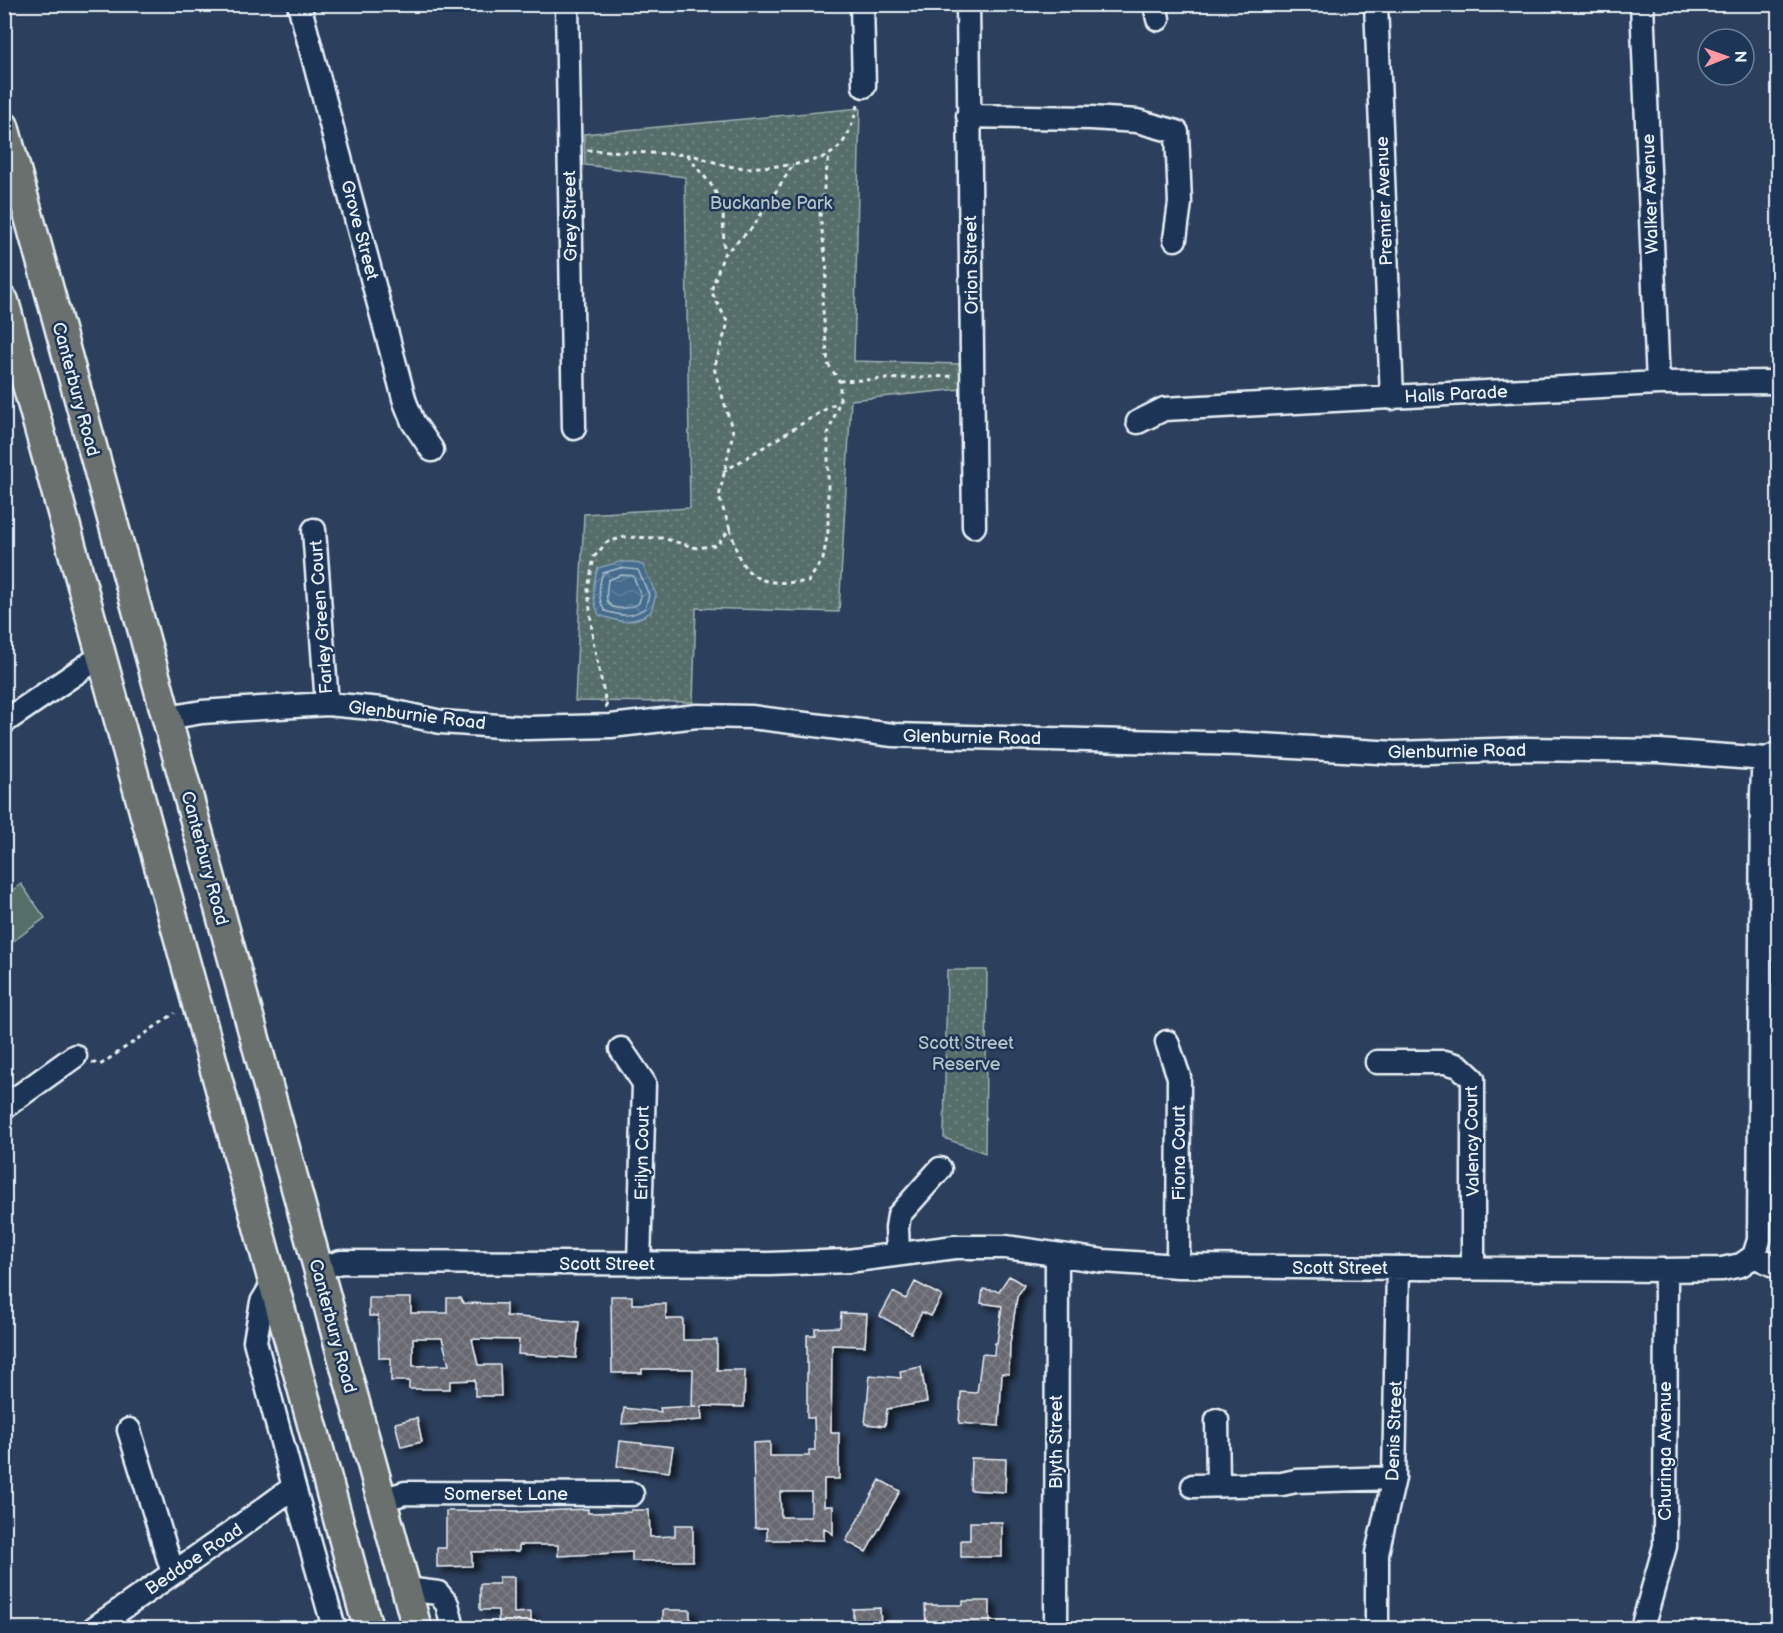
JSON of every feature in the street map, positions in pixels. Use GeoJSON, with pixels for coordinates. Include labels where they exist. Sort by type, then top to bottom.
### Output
{"type":"FeatureCollection","features":[{"type":"Feature","properties":{"kind":"main road","name":"Canterbury Road"},"geometry":{"type":"LineString","coordinates":[[4,126],[417,1629]]}},
{"type":"Feature","properties":{"kind":"main road"},"geometry":{"type":"LineString","coordinates":[[4,301],[368,1629]]}},
{"type":"Feature","properties":{"kind":"main road"},"geometry":{"type":"LineString","coordinates":[[273,1284],[317,1269]]}},
{"type":"Feature","properties":{"kind":"street","name":"Grove Street"},"geometry":{"type":"LineString","coordinates":[[299,4],[405,402],[413,422],[432,450]]}},
{"type":"Feature","properties":{"kind":"street","name":"Grey Street"},"geometry":{"type":"LineString","coordinates":[[567,4],[574,428]]}},
{"type":"Feature","properties":{"kind":"street"},"geometry":{"type":"LineString","coordinates":[[862,4],[864,86]]}},
{"type":"Feature","properties":{"kind":"street","name":"Orion Street"},"geometry":{"type":"LineString","coordinates":[[968,4],[974,526]]}},
{"type":"Feature","properties":{"kind":"street","name":"Premier Avenue"},"geometry":{"type":"LineString","coordinates":[[1376,4],[1392,398]]}},
{"type":"Feature","properties":{"kind":"street","name":"Walker Avenue"},"geometry":{"type":"LineString","coordinates":[[1642,4],[1658,383]]}},
{"type":"Feature","properties":{"kind":"street"},"geometry":{"type":"LineString","coordinates":[[968,116],[1137,121],[1177,132],[1180,203],[1175,239]]}},
{"type":"Feature","properties":{"kind":"street","name":"Halls Parade"},"geometry":{"type":"LineString","coordinates":[[1138,422],[1164,409],[1658,383],[1779,382]]}},
{"type":"Feature","properties":{"kind":"street","name":"Farley Green Court"},"geometry":{"type":"LineString","coordinates":[[314,530],[327,704]]}},
{"type":"Feature","properties":{"kind":"street"},"geometry":{"type":"LineString","coordinates":[[4,722],[101,656]]}},
{"type":"Feature","properties":{"kind":"street","name":"Glenburnie Road"},"geometry":{"type":"LineString","coordinates":[[167,718],[223,710],[327,704],[382,710],[441,722],[527,728],[611,726],[697,716],[751,717],[893,735],[1244,744],[1395,753],[1526,749],[1773,756]]}},
{"type":"Feature","properties":{"kind":"street"},"geometry":{"type":"LineString","coordinates":[[1773,756],[1763,774],[1762,792],[1760,1240],[1754,1256],[1779,1267]]}},
{"type":"Feature","properties":{"kind":"street","name":"Fiona Court"},"geometry":{"type":"LineString","coordinates":[[1167,1042],[1179,1077],[1178,1266]]}},
{"type":"Feature","properties":{"kind":"street","name":"Erilyn Court"},"geometry":{"type":"LineString","coordinates":[[621,1049],[644,1083],[639,1264]]}},
{"type":"Feature","properties":{"kind":"street"},"geometry":{"type":"LineString","coordinates":[[4,1107],[75,1056]]}},
{"type":"Feature","properties":{"kind":"street","name":"Valency Court"},"geometry":{"type":"LineString","coordinates":[[1377,1062],[1445,1062],[1459,1066],[1473,1079],[1473,1268]]}},
{"type":"Feature","properties":{"kind":"street"},"geometry":{"type":"LineString","coordinates":[[898,1253],[899,1215],[940,1169]]}},
{"type":"Feature","properties":{"kind":"street","name":"Scott Street"},"geometry":{"type":"LineString","coordinates":[[317,1269],[341,1262],[770,1264],[848,1261],[955,1246],[1006,1247],[1103,1262],[1178,1266],[1666,1270],[1722,1269],[1741,1265],[1754,1256]]}},
{"type":"Feature","properties":{"kind":"street","name":"Blyth Street"},"geometry":{"type":"LineString","coordinates":[[1056,1629],[1057,1256]]}},
{"type":"Feature","properties":{"kind":"street","name":"Denis Street"},"geometry":{"type":"LineString","coordinates":[[1377,1629],[1377,1553],[1394,1478],[1398,1268]]}},
{"type":"Feature","properties":{"kind":"street","name":"Churinga Avenue"},"geometry":{"type":"LineString","coordinates":[[1642,1629],[1665,1546],[1666,1270]]}},
{"type":"Feature","properties":{"kind":"street"},"geometry":{"type":"LineString","coordinates":[[273,1284],[262,1302],[255,1341],[334,1629]]}},
{"type":"Feature","properties":{"kind":"street"},"geometry":{"type":"LineString","coordinates":[[1217,1420],[1218,1485]]}},
{"type":"Feature","properties":{"kind":"street"},"geometry":{"type":"LineString","coordinates":[[129,1430],[173,1573]]}},
{"type":"Feature","properties":{"kind":"street"},"geometry":{"type":"LineString","coordinates":[[1193,1486],[1282,1485],[1296,1480],[1394,1478]]}},
{"type":"Feature","properties":{"kind":"street","name":"Beddoe Road"},"geometry":{"type":"LineString","coordinates":[[94,1629],[294,1487]]}},
{"type":"Feature","properties":{"kind":"street","name":"Somerset Lane"},"geometry":{"type":"LineString","coordinates":[[381,1500],[405,1493],[632,1494]]}},
{"type":"Feature","properties":{"kind":"street"},"geometry":{"type":"LineString","coordinates":[[406,1590],[438,1593],[447,1604],[453,1629]]}},
{"type":"Feature","properties":{"kind":"path"},"geometry":{"type":"LineString","coordinates":[[569,149],[693,155],[727,166],[746,168],[793,165],[829,155],[842,143],[850,131],[864,86]]}},
{"type":"Feature","properties":{"kind":"path"},"geometry":{"type":"LineString","coordinates":[[687,155],[713,187],[723,208],[724,254],[711,291],[728,323],[714,368],[733,432],[719,497],[740,559],[747,571],[763,582],[808,582],[823,559],[828,531],[828,434],[840,400],[840,383],[828,364],[822,300],[827,272],[820,214],[829,155]]}},
{"type":"Feature","properties":{"kind":"path"},"geometry":{"type":"LineString","coordinates":[[724,254],[753,227],[793,165]]}},
{"type":"Feature","properties":{"kind":"path"},"geometry":{"type":"LineString","coordinates":[[840,383],[973,375]]}},
{"type":"Feature","properties":{"kind":"path"},"geometry":{"type":"LineString","coordinates":[[723,472],[840,400]]}},
{"type":"Feature","properties":{"kind":"path"},"geometry":{"type":"LineString","coordinates":[[611,726],[593,641],[588,589],[594,557],[607,542],[625,537],[662,538],[697,548],[717,545],[730,529]]}},
{"type":"Feature","properties":{"kind":"path"},"geometry":{"type":"LineString","coordinates":[[75,1056],[100,1065],[175,1013]]}},
{"type":"Feature","properties":{"kind":"shaded area"},"geometry":{"type":"Polygon","coordinates":[[[1778,1550],[1778,1628],[1769,1628],[1769,1551],[1778,1550]]]}},
{"type":"Feature","properties":{"kind":"green space","name":"Buckanbe Park"},"geometry":{"type":"Polygon","coordinates":[[[860,108],[854,361],[960,364],[961,389],[851,400],[839,612],[696,608],[693,702],[575,701],[584,514],[690,508],[685,177],[585,165],[584,134],[860,108]]]}},
{"type":"Feature","properties":{"kind":"green space"},"geometry":{"type":"Polygon","coordinates":[[[21,884],[45,918],[5,947],[5,896],[21,884]]]}},
{"type":"Feature","properties":{"kind":"green space","name":"Scott Street Reserve"},"geometry":{"type":"Polygon","coordinates":[[[947,970],[987,970],[985,1153],[944,1138],[947,970]]]}},
{"type":"Feature","properties":{"kind":"water"},"geometry":{"type":"Polygon","coordinates":[[[619,562],[643,565],[656,594],[651,612],[631,621],[614,620],[599,615],[595,603],[594,586],[598,568],[619,562]]]}},
{"type":"Feature","properties":{"kind":"building"},"geometry":{"type":"Polygon","coordinates":[[[1009,1276],[1024,1285],[1017,1297],[1010,1344],[1009,1374],[1002,1373],[999,1426],[959,1423],[961,1392],[977,1393],[982,1354],[994,1355],[995,1343],[997,1343],[1002,1306],[981,1303],[983,1289],[999,1291],[1009,1276]]]}},
{"type":"Feature","properties":{"kind":"building"},"geometry":{"type":"Polygon","coordinates":[[[915,1282],[942,1296],[931,1316],[922,1312],[911,1333],[880,1316],[893,1292],[906,1299],[915,1282]]]}},
{"type":"Feature","properties":{"kind":"building"},"geometry":{"type":"Polygon","coordinates":[[[611,1296],[632,1296],[632,1304],[666,1304],[666,1319],[683,1319],[683,1340],[717,1340],[717,1370],[745,1370],[744,1407],[701,1406],[702,1420],[622,1424],[624,1408],[661,1412],[660,1408],[697,1406],[692,1406],[693,1369],[642,1369],[642,1373],[612,1373],[611,1296]]]}},
{"type":"Feature","properties":{"kind":"building"},"geometry":{"type":"Polygon","coordinates":[[[369,1298],[411,1298],[411,1313],[447,1313],[447,1298],[461,1298],[463,1303],[506,1304],[506,1316],[579,1322],[576,1358],[518,1354],[519,1340],[472,1339],[478,1365],[500,1365],[501,1396],[475,1396],[475,1380],[450,1381],[450,1389],[409,1389],[409,1381],[391,1381],[391,1358],[379,1358],[378,1316],[369,1316],[369,1298]],[[413,1338],[413,1366],[449,1365],[442,1338],[413,1338]]]}},
{"type":"Feature","properties":{"kind":"building"},"geometry":{"type":"Polygon","coordinates":[[[841,1313],[867,1314],[865,1346],[832,1345],[831,1433],[839,1433],[839,1479],[824,1479],[824,1506],[833,1506],[833,1534],[824,1528],[824,1540],[767,1540],[767,1528],[755,1528],[753,1443],[770,1442],[770,1456],[809,1456],[809,1450],[815,1450],[814,1418],[807,1418],[807,1335],[815,1335],[815,1328],[840,1327],[841,1313]],[[780,1492],[781,1517],[811,1517],[811,1492],[780,1492]]]}},
{"type":"Feature","properties":{"kind":"building"},"geometry":{"type":"Polygon","coordinates":[[[921,1367],[927,1402],[887,1409],[885,1426],[865,1424],[870,1375],[901,1378],[900,1371],[921,1367]]]}},
{"type":"Feature","properties":{"kind":"building"},"geometry":{"type":"Polygon","coordinates":[[[417,1418],[422,1442],[401,1447],[395,1423],[417,1418]]]}},
{"type":"Feature","properties":{"kind":"building"},"geometry":{"type":"Polygon","coordinates":[[[620,1441],[673,1447],[669,1472],[617,1466],[620,1441]]]}},
{"type":"Feature","properties":{"kind":"building"},"geometry":{"type":"Polygon","coordinates":[[[971,1458],[1006,1459],[1005,1492],[970,1490],[971,1458]]]}},
{"type":"Feature","properties":{"kind":"building"},"geometry":{"type":"Polygon","coordinates":[[[880,1480],[900,1491],[866,1552],[846,1541],[880,1480]]]}},
{"type":"Feature","properties":{"kind":"building"},"geometry":{"type":"Polygon","coordinates":[[[588,1509],[588,1513],[649,1510],[650,1537],[675,1536],[675,1525],[693,1525],[693,1561],[632,1561],[632,1552],[558,1556],[558,1545],[519,1545],[519,1551],[472,1552],[472,1566],[437,1567],[437,1548],[446,1548],[446,1511],[518,1512],[588,1509]]]}},
{"type":"Feature","properties":{"kind":"building"},"geometry":{"type":"Polygon","coordinates":[[[970,1522],[1002,1522],[1002,1557],[961,1557],[961,1540],[970,1540],[970,1522]]]}},
{"type":"Feature","properties":{"kind":"building"},"geometry":{"type":"Polygon","coordinates":[[[499,1577],[514,1577],[514,1613],[531,1612],[531,1629],[499,1629],[498,1610],[480,1610],[480,1584],[499,1584],[499,1577]]]}},
{"type":"Feature","properties":{"kind":"building"},"geometry":{"type":"Polygon","coordinates":[[[963,1601],[990,1601],[990,1629],[926,1629],[925,1605],[963,1605],[963,1601]]]}},
{"type":"Feature","properties":{"kind":"building"},"geometry":{"type":"Polygon","coordinates":[[[880,1608],[881,1629],[853,1629],[853,1609],[880,1608]]]}},
{"type":"Feature","properties":{"kind":"building"},"geometry":{"type":"Polygon","coordinates":[[[663,1610],[690,1610],[690,1629],[663,1629],[663,1610]]]}}]}
